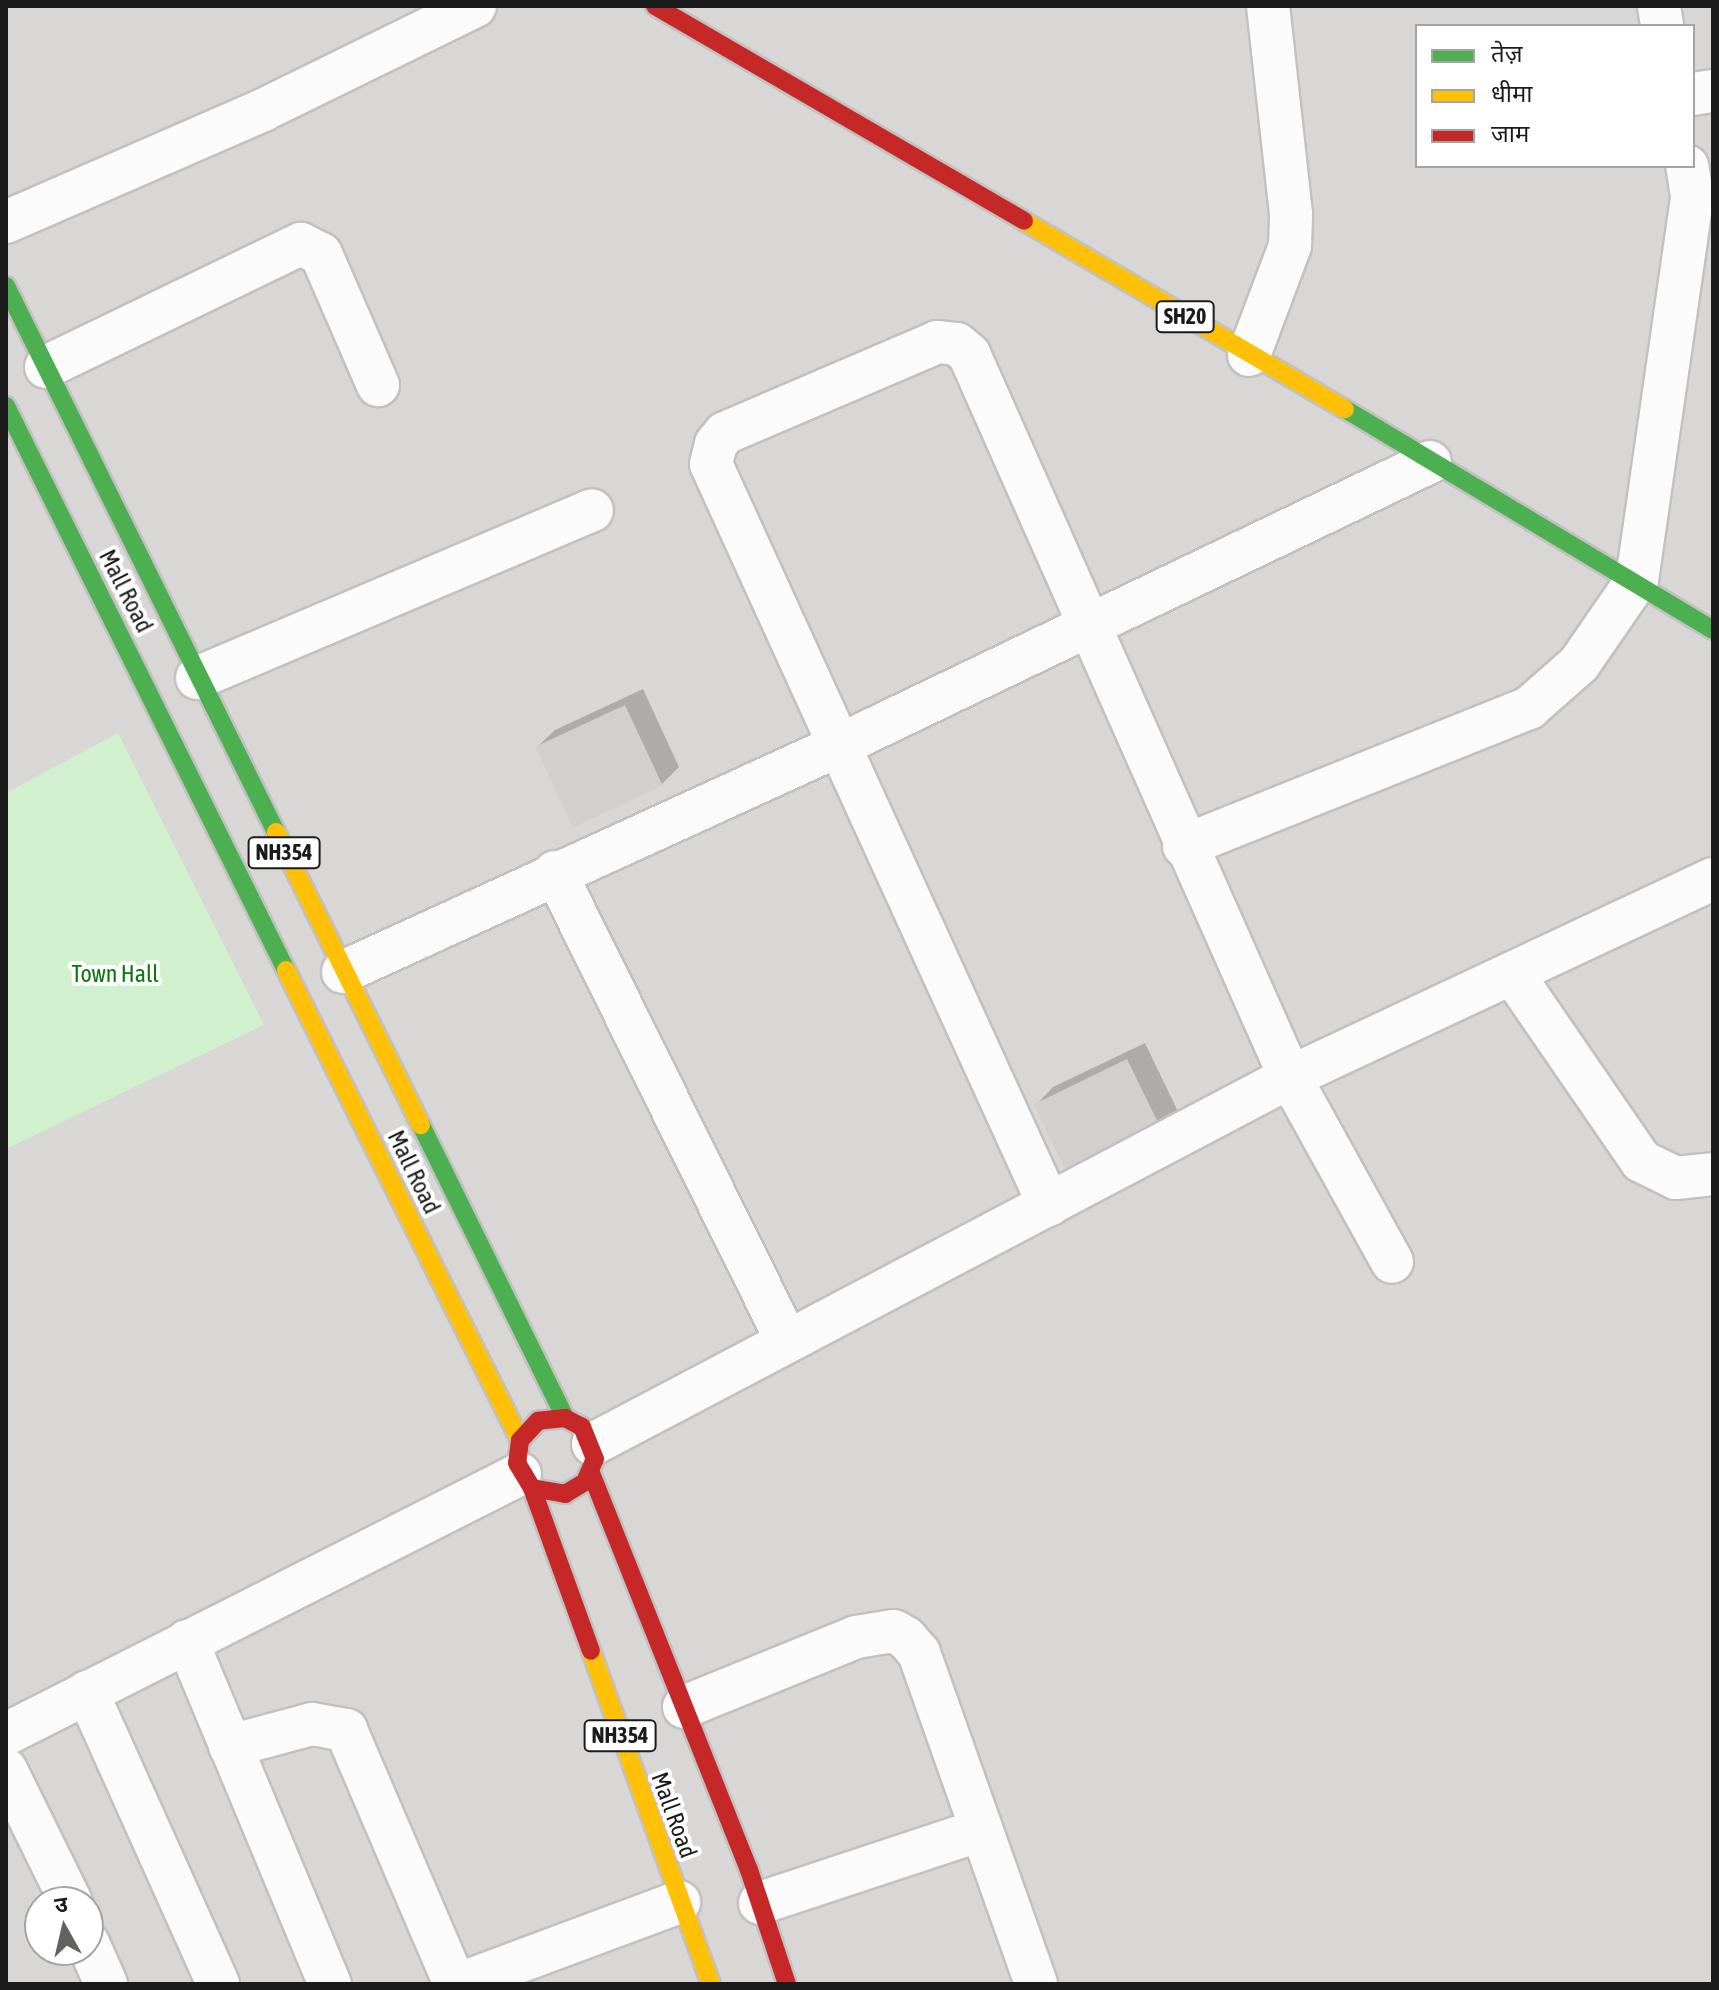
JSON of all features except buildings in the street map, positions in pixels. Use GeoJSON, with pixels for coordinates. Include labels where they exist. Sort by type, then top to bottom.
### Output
{"type":"FeatureCollection","features":[{"type":"Feature","properties":{"kind":"main road","name":"SH20"},"geometry":{"type":"LineString","coordinates":[[655,6],[1430,462],[1637,580],[1713,630]]}},
{"type":"Feature","properties":{"kind":"main road","name":"NH354"},"geometry":{"type":"LineString","coordinates":[[6,286],[343,972],[583,1445]]}},
{"type":"Feature","properties":{"kind":"main road","name":"Mall Road"},"geometry":{"type":"LineString","coordinates":[[6,406],[524,1467],[711,1984]]}},
{"type":"Feature","properties":{"kind":"main road"},"geometry":{"type":"LineString","coordinates":[[583,1445],[565,1494],[524,1467],[538,1421],[583,1445],[760,1903],[787,1984]]}},
{"type":"Feature","properties":{"kind":"street"},"geometry":{"type":"LineString","coordinates":[[6,222],[263,110],[475,6]]}},
{"type":"Feature","properties":{"kind":"street"},"geometry":{"type":"LineString","coordinates":[[1249,355],[1290,246],[1291,214],[1268,6]]}},
{"type":"Feature","properties":{"kind":"street"},"geometry":{"type":"LineString","coordinates":[[1184,846],[1529,708],[1579,664],[1637,580],[1692,196],[1687,168]]}},
{"type":"Feature","properties":{"kind":"street"},"geometry":{"type":"LineString","coordinates":[[46,367],[301,244],[321,254],[378,385]]}},
{"type":"Feature","properties":{"kind":"street"},"geometry":{"type":"LineString","coordinates":[[1049,1205],[842,744],[711,464],[716,444],[725,433],[919,346],[957,344],[969,354],[1184,846],[1290,1077],[1392,1262]]}},
{"type":"Feature","properties":{"kind":"street"},"geometry":{"type":"LineString","coordinates":[[343,972],[555,872],[842,744],[1430,462]]}},
{"type":"Feature","properties":{"kind":"street"},"geometry":{"type":"LineString","coordinates":[[197,678],[592,510]]}},
{"type":"Feature","properties":{"kind":"street"},"geometry":{"type":"LineString","coordinates":[[555,872],[787,1341]]}},
{"type":"Feature","properties":{"kind":"street"},"geometry":{"type":"LineString","coordinates":[[583,1445],[1290,1077],[1713,879]]}},
{"type":"Feature","properties":{"kind":"street"},"geometry":{"type":"LineString","coordinates":[[1512,973],[1641,1161],[1676,1178],[1713,1174]]}},
{"type":"Feature","properties":{"kind":"street"},"geometry":{"type":"LineString","coordinates":[[6,1734],[524,1467]]}},
{"type":"Feature","properties":{"kind":"street"},"geometry":{"type":"LineString","coordinates":[[684,1707],[856,1637],[894,1631],[919,1653],[1036,1984]]}},
{"type":"Feature","properties":{"kind":"street"},"geometry":{"type":"LineString","coordinates":[[187,1641],[330,1984]]}},
{"type":"Feature","properties":{"kind":"street"},"geometry":{"type":"LineString","coordinates":[[87,1692],[218,1984]]}},
{"type":"Feature","properties":{"kind":"street"},"geometry":{"type":"LineString","coordinates":[[230,1746],[312,1724],[346,1730],[457,1984],[679,1902]]}},
{"type":"Feature","properties":{"kind":"street"},"geometry":{"type":"LineString","coordinates":[[6,1770],[63,1886]]}},
{"type":"Feature","properties":{"kind":"street"},"geometry":{"type":"LineString","coordinates":[[760,1903],[981,1830]]}},
{"type":"Feature","properties":{"kind":"shaded area"},"geometry":{"type":"Polygon","coordinates":[[[6,6],[1713,6],[1713,1984],[6,1984],[6,6]]]}},
{"type":"Feature","properties":{"kind":"green space","name":"Town Hall"},"geometry":{"type":"Polygon","coordinates":[[[118,733],[264,1025],[6,1149],[6,793],[118,733]]]}},
{"type":"Feature","properties":{"kind":"traffic: fast"},"geometry":{"type":"LineString","coordinates":[[6,286],[276,832]]}},
{"type":"Feature","properties":{"kind":"traffic: fast"},"geometry":{"type":"LineString","coordinates":[[6,406],[286,970]]}},
{"type":"Feature","properties":{"kind":"traffic: fast"},"geometry":{"type":"LineString","coordinates":[[1345,409],[1713,630]]}},
{"type":"Feature","properties":{"kind":"traffic: fast"},"geometry":{"type":"LineString","coordinates":[[421,1125],[565,1418]]}},
{"type":"Feature","properties":{"kind":"traffic: slow"},"geometry":{"type":"LineString","coordinates":[[1024,221],[1345,409]]}},
{"type":"Feature","properties":{"kind":"traffic: slow"},"geometry":{"type":"LineString","coordinates":[[276,832],[421,1125]]}},
{"type":"Feature","properties":{"kind":"traffic: slow"},"geometry":{"type":"LineString","coordinates":[[286,970],[520,1440]]}},
{"type":"Feature","properties":{"kind":"traffic: slow"},"geometry":{"type":"LineString","coordinates":[[591,1651],[711,1984]]}},
{"type":"Feature","properties":{"kind":"traffic: jam"},"geometry":{"type":"LineString","coordinates":[[655,6],[1024,221]]}},
{"type":"Feature","properties":{"kind":"traffic: jam"},"geometry":{"type":"LineString","coordinates":[[532,1488],[565,1494],[585,1482],[595,1459],[582,1427],[565,1418],[538,1421],[520,1440],[517,1463],[532,1488],[591,1651]]}},
{"type":"Feature","properties":{"kind":"traffic: jam"},"geometry":{"type":"LineString","coordinates":[[591,1473],[749,1870],[787,1984]]}}]}
